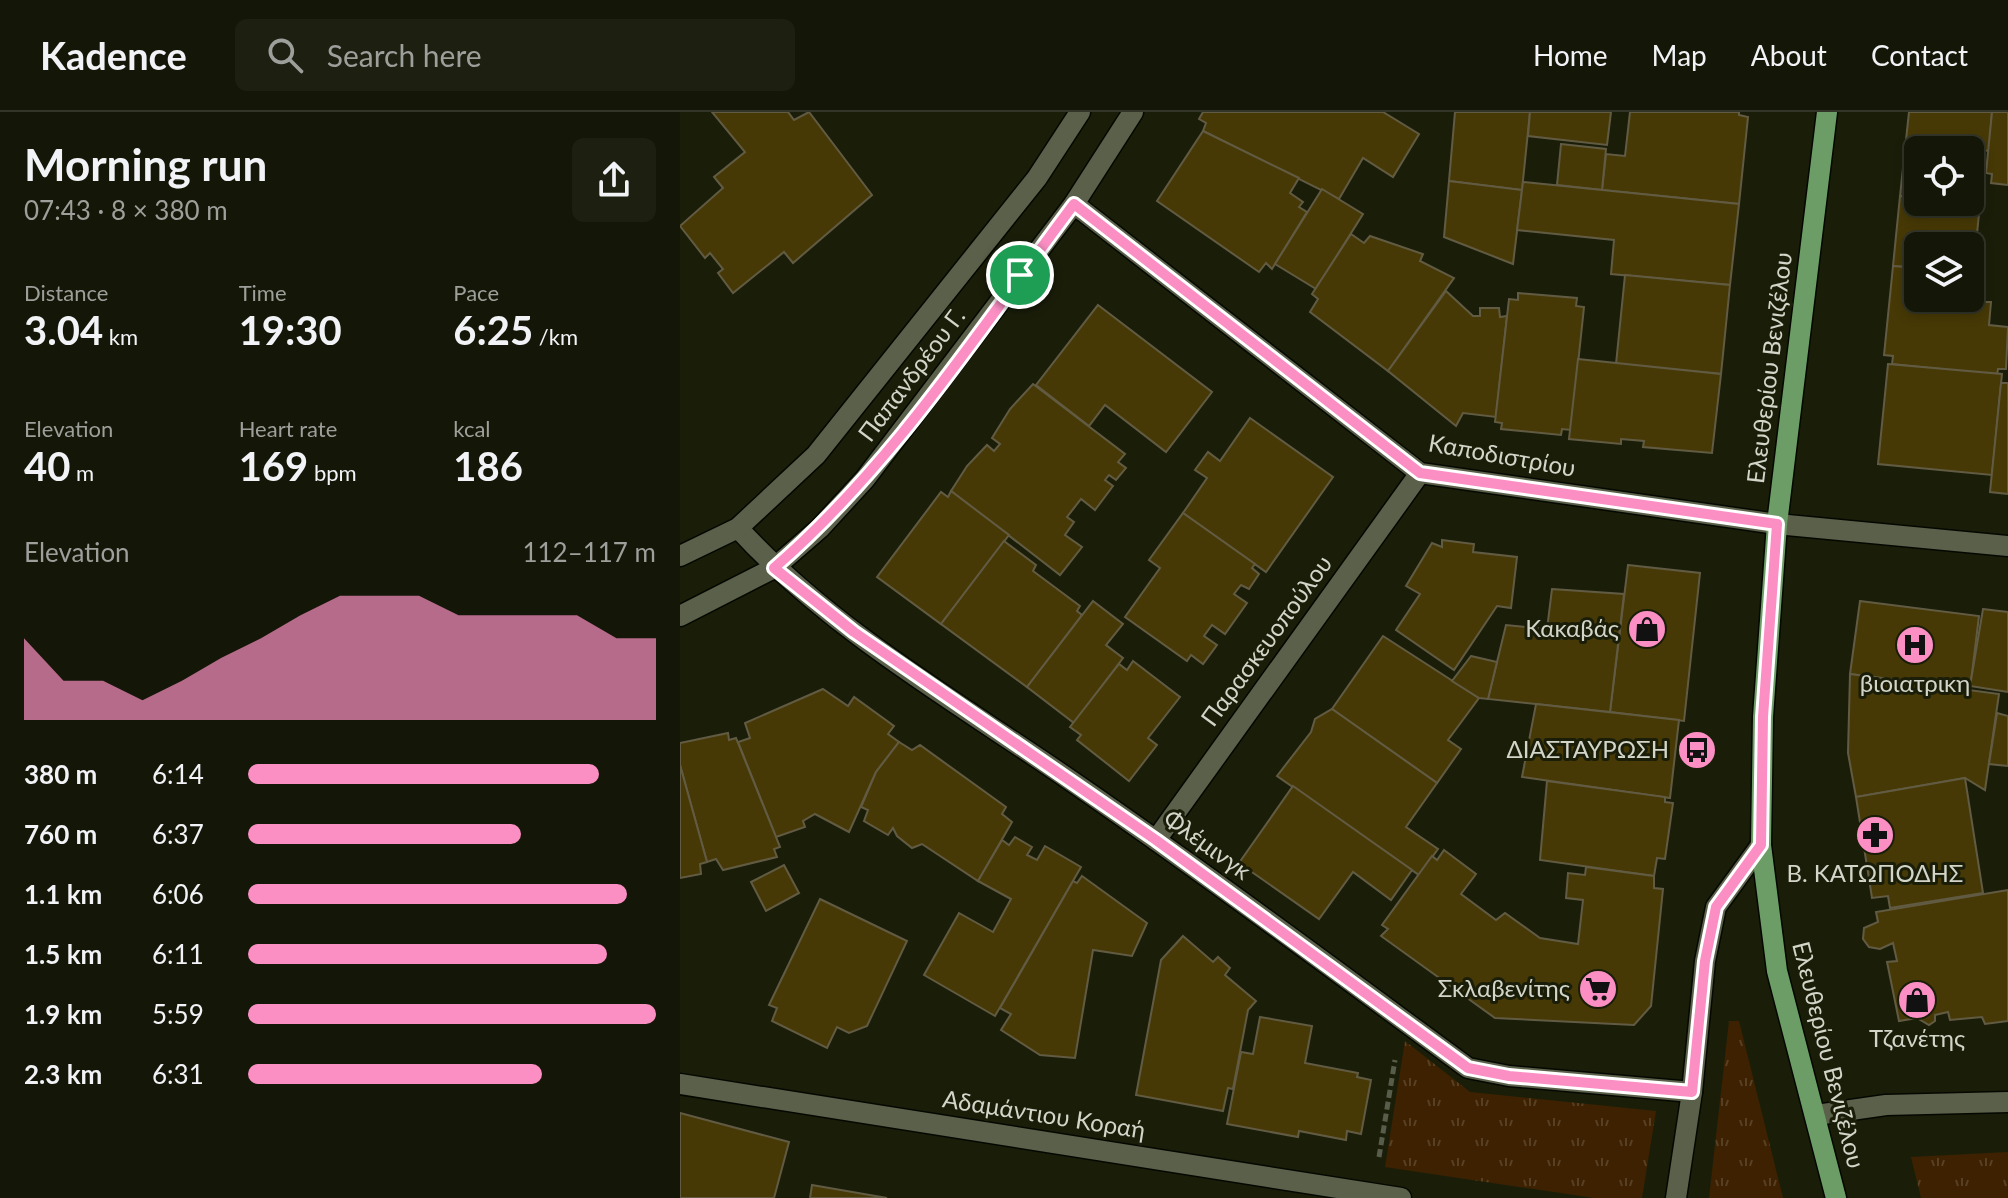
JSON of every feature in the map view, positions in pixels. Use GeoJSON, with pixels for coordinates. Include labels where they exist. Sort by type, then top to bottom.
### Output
{"type":"FeatureCollection","features":[{"type":"Feature","properties":{"kind":"main road","name":"Ελευθερίου Βενιζέλου"},"geometry":{"type":"LineString","coordinates":[[1827,112],[1777,524],[1763,717],[1761,845],[1777,971],[1836,1198]]}},
{"type":"Feature","properties":{"kind":"street","name":"Παπανδρέου Γ."},"geometry":{"type":"LineString","coordinates":[[680,556],[738,528],[816,455],[1037,178],[1080,112]]}},
{"type":"Feature","properties":{"kind":"street","name":"Παπανδρέου Γ."},"geometry":{"type":"LineString","coordinates":[[680,616],[774,568],[820,528],[865,479],[1074,204],[1133,112]]}},
{"type":"Feature","properties":{"kind":"street","name":"Καποδιστρίου"},"geometry":{"type":"LineString","coordinates":[[1074,204],[1420,473],[1777,524],[2008,546]]}},
{"type":"Feature","properties":{"kind":"street","name":"Παρασκευοπούλου"},"geometry":{"type":"LineString","coordinates":[[1156,840],[1420,473]]}},
{"type":"Feature","properties":{"kind":"street","name":"Φλέμινγκ"},"geometry":{"type":"LineString","coordinates":[[738,528],[774,568],[854,632],[1156,840],[1468,1068],[1509,1076],[1692,1092]]}},
{"type":"Feature","properties":{"kind":"street"},"geometry":{"type":"LineString","coordinates":[[1676,1198],[1692,1092],[1705,961],[1716,907],[1761,845]]}},
{"type":"Feature","properties":{"kind":"street","name":"Αδαμάντιου Κοραή"},"geometry":{"type":"LineString","coordinates":[[680,1084],[1401,1198]]}},
{"type":"Feature","properties":{"kind":"street"},"geometry":{"type":"LineString","coordinates":[[1816,1115],[1886,1105],[2008,1102]]}},
{"type":"Feature","properties":{"kind":"path"},"geometry":{"type":"LineString","coordinates":[[1373,1194],[1402,1019]]}},
{"type":"Feature","properties":{"kind":"green space"},"geometry":{"type":"Polygon","coordinates":[[[1729,1021],[1739,1021],[1783,1198],[1709,1198],[1729,1021]]]}},
{"type":"Feature","properties":{"kind":"green space"},"geometry":{"type":"Polygon","coordinates":[[[1405,1041],[1470,1092],[1656,1111],[1642,1198],[1594,1198],[1385,1167],[1405,1041]]]}},
{"type":"Feature","properties":{"kind":"green space"},"geometry":{"type":"Polygon","coordinates":[[[2008,1152],[2008,1198],[1921,1198],[1911,1157],[2008,1152]]]}},
{"type":"Feature","properties":{"kind":"building"},"geometry":{"type":"Polygon","coordinates":[[[712,112],[788,112],[794,120],[809,112],[872,195],[793,263],[784,252],[733,293],[718,273],[723,269],[710,253],[705,258],[680,226],[723,188],[714,177],[745,152],[712,112]]]}},
{"type":"Feature","properties":{"kind":"building"},"geometry":{"type":"Polygon","coordinates":[[[1203,112],[1383,112],[1419,134],[1393,177],[1363,158],[1339,199],[1203,131],[1206,123],[1199,119],[1203,112]]]}},
{"type":"Feature","properties":{"kind":"building"},"geometry":{"type":"Polygon","coordinates":[[[1455,112],[1530,112],[1522,190],[1449,181],[1455,112]]]}},
{"type":"Feature","properties":{"kind":"building"},"geometry":{"type":"Polygon","coordinates":[[[1530,112],[1611,112],[1607,145],[1528,136],[1530,112]]]}},
{"type":"Feature","properties":{"kind":"building"},"geometry":{"type":"Polygon","coordinates":[[[1630,112],[1739,112],[1739,115],[1748,117],[1739,204],[1602,190],[1606,154],[1625,156],[1630,112]]]}},
{"type":"Feature","properties":{"kind":"building"},"geometry":{"type":"Polygon","coordinates":[[[1909,112],[1992,112],[1989,151],[1984,150],[1984,136],[1906,136],[1909,112]]]}},
{"type":"Feature","properties":{"kind":"building"},"geometry":{"type":"Polygon","coordinates":[[[1992,112],[2008,112],[2008,185],[1991,183],[1992,174],[1986,173],[1992,112]]]}},
{"type":"Feature","properties":{"kind":"building"},"geometry":{"type":"Polygon","coordinates":[[[1203,131],[1299,178],[1290,193],[1303,202],[1299,207],[1307,212],[1272,269],[1266,263],[1259,272],[1157,201],[1203,131]]]}},
{"type":"Feature","properties":{"kind":"building"},"geometry":{"type":"Polygon","coordinates":[[[1561,144],[1606,149],[1602,190],[1557,185],[1561,144]]]}},
{"type":"Feature","properties":{"kind":"building"},"geometry":{"type":"Polygon","coordinates":[[[1904,159],[1904,196],[1900,196],[1904,159]]]}},
{"type":"Feature","properties":{"kind":"building"},"geometry":{"type":"Polygon","coordinates":[[[1449,181],[1522,190],[1513,264],[1444,237],[1449,181]]]}},
{"type":"Feature","properties":{"kind":"building"},"geometry":{"type":"Polygon","coordinates":[[[1523,182],[1739,204],[1730,285],[1611,274],[1614,240],[1517,230],[1523,182]]]}},
{"type":"Feature","properties":{"kind":"building"},"geometry":{"type":"Polygon","coordinates":[[[1322,189],[1363,214],[1316,289],[1275,264],[1322,189]]]}},
{"type":"Feature","properties":{"kind":"building"},"geometry":{"type":"Polygon","coordinates":[[[1900,196],[1904,196],[1904,216],[1979,216],[1977,232],[1904,232],[1904,267],[1893,266],[1900,196]]]}},
{"type":"Feature","properties":{"kind":"building"},"geometry":{"type":"Polygon","coordinates":[[[1351,234],[1364,243],[1370,236],[1423,254],[1420,261],[1454,278],[1388,371],[1310,312],[1318,299],[1312,294],[1351,234]]]}},
{"type":"Feature","properties":{"kind":"building"},"geometry":{"type":"Polygon","coordinates":[[[1893,266],[1904,267],[1904,312],[1984,312],[1984,302],[1991,302],[1989,325],[2008,327],[2006,369],[1998,369],[1997,375],[1892,364],[1893,356],[1884,355],[1893,266]]]}},
{"type":"Feature","properties":{"kind":"building"},"geometry":{"type":"Polygon","coordinates":[[[1625,275],[1730,285],[1721,374],[1616,364],[1625,275]]]}},
{"type":"Feature","properties":{"kind":"building"},"geometry":{"type":"Polygon","coordinates":[[[1446,291],[1473,316],[1480,316],[1480,308],[1499,308],[1500,317],[1507,316],[1496,417],[1463,413],[1456,426],[1388,371],[1446,291]]]}},
{"type":"Feature","properties":{"kind":"building"},"geometry":{"type":"Polygon","coordinates":[[[1518,293],[1577,298],[1576,306],[1584,307],[1571,430],[1562,429],[1561,435],[1501,429],[1502,423],[1495,422],[1509,299],[1518,300],[1518,293]]]}},
{"type":"Feature","properties":{"kind":"building"},"geometry":{"type":"Polygon","coordinates":[[[1098,305],[1212,392],[1166,452],[1105,405],[1089,426],[1036,385],[1098,305]]]}},
{"type":"Feature","properties":{"kind":"building"},"geometry":{"type":"Polygon","coordinates":[[[1578,359],[1721,374],[1712,453],[1643,447],[1644,441],[1621,439],[1621,444],[1569,439],[1578,359]]]}},
{"type":"Feature","properties":{"kind":"building"},"geometry":{"type":"Polygon","coordinates":[[[1888,364],[2002,374],[1992,475],[1878,464],[1888,364]]]}},
{"type":"Feature","properties":{"kind":"building"},"geometry":{"type":"Polygon","coordinates":[[[2001,383],[2008,383],[2008,494],[1990,492],[2001,383]]]}},
{"type":"Feature","properties":{"kind":"building"},"geometry":{"type":"Polygon","coordinates":[[[1033,384],[1125,454],[1118,462],[1126,468],[1116,480],[1109,475],[1105,480],[1113,486],[1095,510],[1081,499],[1067,517],[1074,522],[1065,535],[1082,547],[1060,575],[951,491],[967,466],[987,445],[994,451],[1000,444],[992,438],[1010,409],[1033,384]]]}},
{"type":"Feature","properties":{"kind":"building"},"geometry":{"type":"Polygon","coordinates":[[[1250,418],[1333,477],[1266,572],[1183,513],[1207,478],[1195,470],[1208,452],[1220,461],[1250,418]]]}},
{"type":"Feature","properties":{"kind":"building"},"geometry":{"type":"Polygon","coordinates":[[[951,491],[1009,535],[941,624],[877,577],[941,492],[948,497],[951,491]]]}},
{"type":"Feature","properties":{"kind":"building"},"geometry":{"type":"Polygon","coordinates":[[[1183,513],[1255,564],[1252,568],[1259,574],[1249,589],[1241,585],[1234,594],[1247,603],[1225,634],[1212,625],[1204,636],[1217,645],[1203,664],[1191,655],[1187,661],[1125,617],[1160,568],[1149,560],[1183,513]]]}},
{"type":"Feature","properties":{"kind":"building"},"geometry":{"type":"Polygon","coordinates":[[[1442,540],[1474,544],[1473,552],[1517,557],[1511,608],[1497,606],[1454,670],[1396,630],[1420,594],[1406,586],[1432,543],[1442,547],[1442,540]]]}},
{"type":"Feature","properties":{"kind":"building"},"geometry":{"type":"Polygon","coordinates":[[[1004,541],[1036,565],[1033,571],[1080,606],[1077,611],[1082,615],[1027,687],[941,624],[1004,541]]]}},
{"type":"Feature","properties":{"kind":"building"},"geometry":{"type":"Polygon","coordinates":[[[1628,565],[1700,573],[1684,721],[1610,712],[1628,565]]]}},
{"type":"Feature","properties":{"kind":"building"},"geometry":{"type":"Polygon","coordinates":[[[1552,589],[1624,594],[1610,712],[1488,699],[1506,625],[1547,629],[1552,589]]]}},
{"type":"Feature","properties":{"kind":"building"},"geometry":{"type":"Polygon","coordinates":[[[1093,601],[1123,624],[1106,645],[1123,658],[1074,723],[1027,687],[1093,601]]]}},
{"type":"Feature","properties":{"kind":"building","name":"βιοιατρικη"},"geometry":{"type":"Polygon","coordinates":[[[1860,601],[1979,616],[1970,689],[1850,674],[1860,601]]]}},
{"type":"Feature","properties":{"kind":"building"},"geometry":{"type":"Polygon","coordinates":[[[1983,609],[2008,612],[2008,692],[1970,686],[1983,609]]]}},
{"type":"Feature","properties":{"kind":"building"},"geometry":{"type":"Polygon","coordinates":[[[1383,636],[1479,698],[1448,740],[1461,749],[1437,783],[1332,709],[1383,636]]]}},
{"type":"Feature","properties":{"kind":"building"},"geometry":{"type":"Polygon","coordinates":[[[1471,656],[1497,662],[1488,699],[1479,698],[1452,681],[1471,656]]]}},
{"type":"Feature","properties":{"kind":"building"},"geometry":{"type":"Polygon","coordinates":[[[1133,661],[1180,697],[1148,738],[1157,745],[1129,781],[1077,740],[1081,735],[1070,727],[1119,664],[1127,670],[1133,661]]]}},
{"type":"Feature","properties":{"kind":"building"},"geometry":{"type":"Polygon","coordinates":[[[1850,674],[1999,694],[1985,790],[1965,778],[1856,797],[1848,753],[1850,674]]]}},
{"type":"Feature","properties":{"kind":"building"},"geometry":{"type":"Polygon","coordinates":[[[823,689],[848,706],[854,697],[894,726],[888,734],[899,742],[876,772],[849,832],[815,814],[803,821],[805,827],[776,837],[738,742],[750,738],[745,723],[823,689]]]}},
{"type":"Feature","properties":{"kind":"building"},"geometry":{"type":"Polygon","coordinates":[[[1536,704],[1679,720],[1670,798],[1522,777],[1536,704]]]}},
{"type":"Feature","properties":{"kind":"building"},"geometry":{"type":"Polygon","coordinates":[[[1332,709],[1437,783],[1406,827],[1438,849],[1419,875],[1277,776],[1311,732],[1315,719],[1332,709]]]}},
{"type":"Feature","properties":{"kind":"building"},"geometry":{"type":"Polygon","coordinates":[[[1997,713],[2008,716],[2008,766],[1989,764],[1997,713]]]}},
{"type":"Feature","properties":{"kind":"building"},"geometry":{"type":"Polygon","coordinates":[[[728,733],[729,740],[736,738],[780,847],[774,849],[777,857],[723,870],[716,859],[707,862],[680,765],[680,743],[728,733]]]}},
{"type":"Feature","properties":{"kind":"building"},"geometry":{"type":"Polygon","coordinates":[[[899,742],[912,750],[920,745],[1006,807],[1002,814],[1012,822],[978,881],[922,844],[912,848],[897,836],[893,828],[888,835],[864,821],[868,810],[861,807],[876,772],[899,742]]]}},
{"type":"Feature","properties":{"kind":"building"},"geometry":{"type":"Polygon","coordinates":[[[680,765],[707,862],[700,864],[701,874],[680,878],[680,765]]]}},
{"type":"Feature","properties":{"kind":"building"},"geometry":{"type":"Polygon","coordinates":[[[1965,778],[1983,893],[1890,908],[1888,896],[1872,898],[1856,797],[1965,778]]]}},
{"type":"Feature","properties":{"kind":"building"},"geometry":{"type":"Polygon","coordinates":[[[1547,781],[1665,797],[1665,802],[1673,803],[1665,859],[1657,858],[1654,876],[1540,860],[1547,781]]]}},
{"type":"Feature","properties":{"kind":"building"},"geometry":{"type":"Polygon","coordinates":[[[1293,786],[1412,870],[1391,900],[1353,872],[1319,919],[1239,863],[1293,786]]]}},
{"type":"Feature","properties":{"kind":"building"},"geometry":{"type":"Polygon","coordinates":[[[1015,837],[1032,847],[1027,855],[1037,860],[1045,846],[1081,867],[995,1016],[924,975],[959,913],[993,932],[1011,899],[978,881],[1002,840],[1009,845],[1015,837]]]}},
{"type":"Feature","properties":{"kind":"building"},"geometry":{"type":"Polygon","coordinates":[[[1444,850],[1476,874],[1461,894],[1496,920],[1505,913],[1540,938],[1578,944],[1583,900],[1566,898],[1568,873],[1585,875],[1586,867],[1654,876],[1654,888],[1663,889],[1651,1006],[1634,1025],[1495,1018],[1381,936],[1388,929],[1382,925],[1432,856],[1437,860],[1444,850]]]}},
{"type":"Feature","properties":{"kind":"building"},"geometry":{"type":"Polygon","coordinates":[[[784,865],[799,893],[766,911],[751,882],[784,865]]]}},
{"type":"Feature","properties":{"kind":"building"},"geometry":{"type":"Polygon","coordinates":[[[1082,876],[1147,923],[1132,956],[1093,950],[1075,1058],[1040,1055],[1001,1030],[1011,1014],[1000,1008],[1073,881],[1077,883],[1082,876]]]}},
{"type":"Feature","properties":{"kind":"building"},"geometry":{"type":"Polygon","coordinates":[[[2008,890],[2008,1021],[1985,1024],[1982,1017],[1950,1020],[1948,1012],[1935,1015],[1935,1021],[1929,1025],[1917,1018],[1899,1021],[1887,962],[1897,961],[1893,943],[1880,949],[1869,947],[1863,939],[1864,928],[1878,922],[1876,912],[2008,890]]]}},
{"type":"Feature","properties":{"kind":"building"},"geometry":{"type":"Polygon","coordinates":[[[820,899],[907,941],[867,1026],[849,1033],[837,1027],[827,1048],[772,1021],[777,1008],[769,1005],[820,899]]]}},
{"type":"Feature","properties":{"kind":"building"},"geometry":{"type":"Polygon","coordinates":[[[1183,936],[1213,962],[1218,957],[1230,968],[1225,975],[1256,1001],[1248,1010],[1233,1089],[1228,1088],[1223,1111],[1136,1095],[1161,960],[1183,936]]]}},
{"type":"Feature","properties":{"kind":"building"},"geometry":{"type":"Polygon","coordinates":[[[1260,1017],[1312,1026],[1305,1063],[1358,1073],[1357,1077],[1371,1080],[1361,1134],[1347,1131],[1346,1140],[1299,1131],[1298,1137],[1227,1124],[1241,1052],[1253,1054],[1260,1017]]]}},
{"type":"Feature","properties":{"kind":"building"},"geometry":{"type":"Polygon","coordinates":[[[680,1113],[789,1142],[774,1198],[680,1198],[680,1113]]]}},
{"type":"Feature","properties":{"kind":"building"},"geometry":{"type":"Polygon","coordinates":[[[812,1185],[887,1198],[810,1198],[812,1185]]]}},
{"type":"Feature","properties":{"kind":"place","name":"Κακαβάς"},"geometry":{"type":"Point","coordinates":[1647,629]}},
{"type":"Feature","properties":{"kind":"place","name":"βιοιατρικη"},"geometry":{"type":"Point","coordinates":[1915,645]}},
{"type":"Feature","properties":{"kind":"place","name":"ΔΙΑΣΤΑΥΡΩΣΗ"},"geometry":{"type":"Point","coordinates":[1697,750]}},
{"type":"Feature","properties":{"kind":"place","name":"Β. ΚΑΤΩΠΟΔΗΣ"},"geometry":{"type":"Point","coordinates":[1875,835]}},
{"type":"Feature","properties":{"kind":"place","name":"Σκλαβενίτης"},"geometry":{"type":"Point","coordinates":[1598,989]}},
{"type":"Feature","properties":{"kind":"place","name":"Τζανέτης"},"geometry":{"type":"Point","coordinates":[1917,1000]}},
{"type":"Feature","properties":{"kind":"route"},"geometry":{"type":"LineString","coordinates":[[1074,204],[1420,473],[1777,524],[1763,717],[1761,845],[1716,907],[1705,961],[1692,1092],[1509,1076],[1468,1068],[1156,840],[854,632],[774,568],[820,528],[865,479],[1020,275],[1074,204]]}}]}
